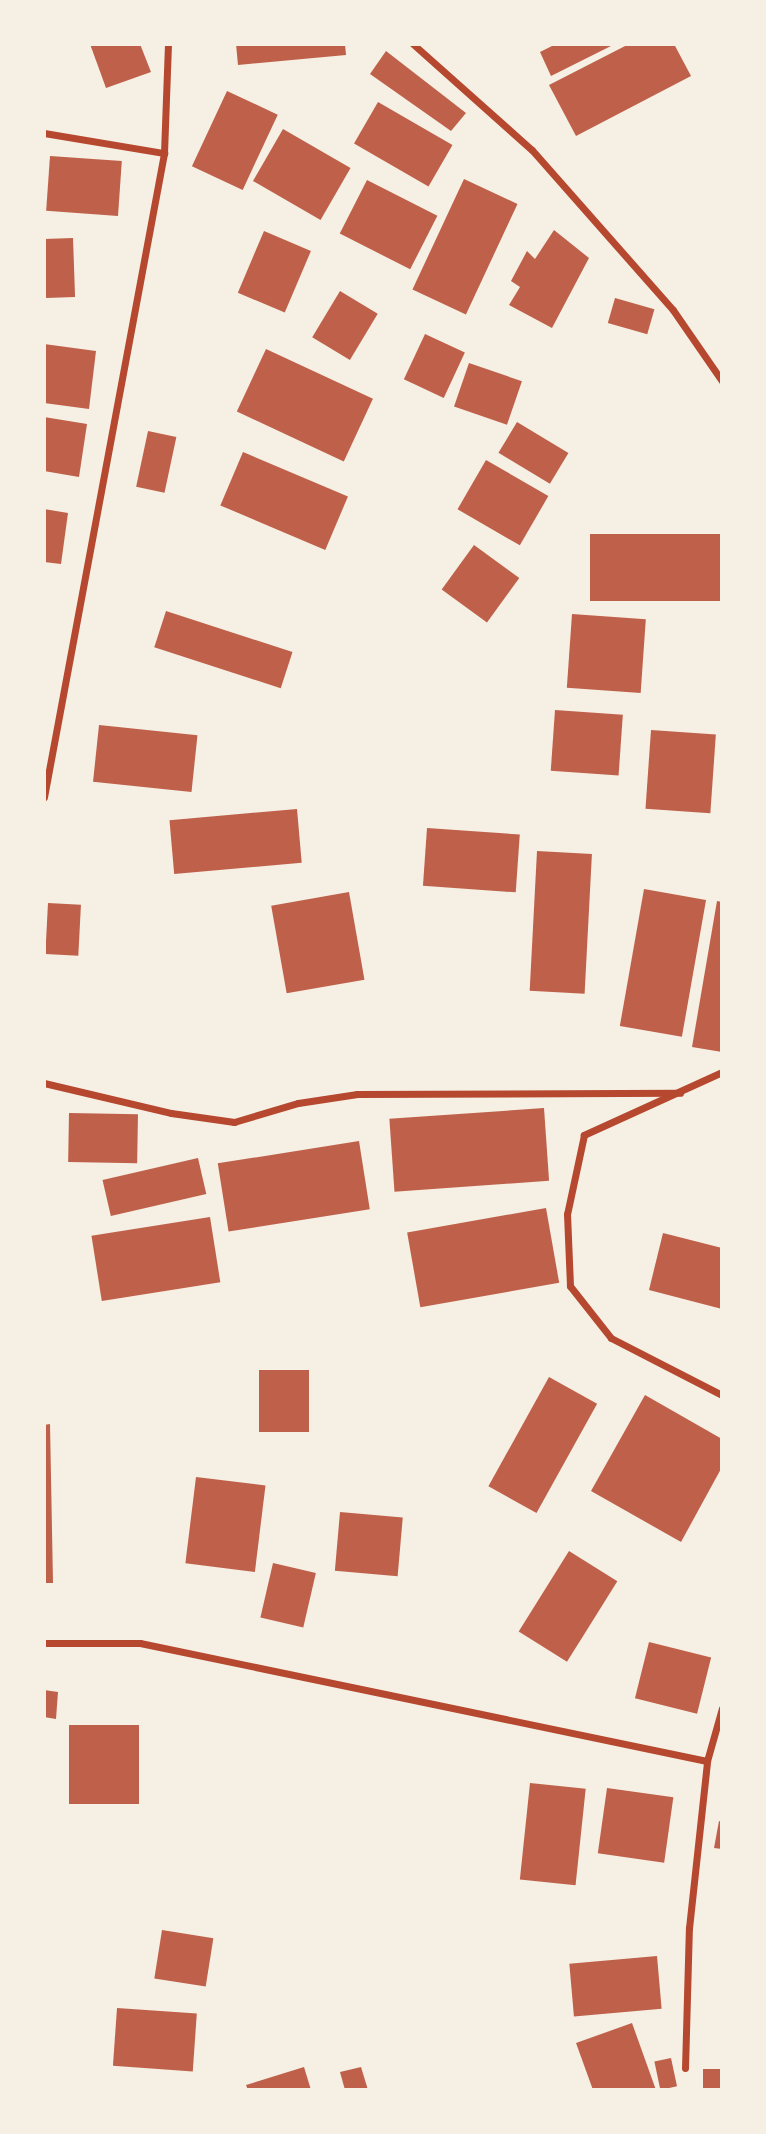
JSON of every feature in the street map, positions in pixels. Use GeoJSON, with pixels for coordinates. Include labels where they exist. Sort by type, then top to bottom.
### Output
{"type":"FeatureCollection","features":[{"type":"Feature","properties":{"kind":"street"},"geometry":{"type":"LineString","coordinates":[[44,797],[164,153],[168,44]]}},
{"type":"Feature","properties":{"kind":"street"},"geometry":{"type":"LineString","coordinates":[[413,44],[532,150],[673,310],[722,381]]}},
{"type":"Feature","properties":{"kind":"street"},"geometry":{"type":"LineString","coordinates":[[44,133],[164,153]]}},
{"type":"Feature","properties":{"kind":"street"},"geometry":{"type":"LineString","coordinates":[[722,1072],[584,1135],[567,1214],[570,1286],[611,1338],[722,1395]]}},
{"type":"Feature","properties":{"kind":"street"},"geometry":{"type":"LineString","coordinates":[[44,1083],[171,1113],[234,1122],[298,1103],[357,1094],[680,1093]]}},
{"type":"Feature","properties":{"kind":"street"},"geometry":{"type":"LineString","coordinates":[[44,1643],[141,1643],[707,1761]]}},
{"type":"Feature","properties":{"kind":"street"},"geometry":{"type":"LineString","coordinates":[[685,2068],[689,1928],[707,1761],[722,1708]]}},
{"type":"Feature","properties":{"kind":"building"},"geometry":{"type":"Polygon","coordinates":[[[90,44],[140,44],[151,72],[106,88],[90,44]]]}},
{"type":"Feature","properties":{"kind":"building"},"geometry":{"type":"Polygon","coordinates":[[[236,44],[345,44],[346,55],[238,65],[236,44]]]}},
{"type":"Feature","properties":{"kind":"building"},"geometry":{"type":"Polygon","coordinates":[[[556,44],[615,44],[551,76],[540,52],[556,44]]]}},
{"type":"Feature","properties":{"kind":"building"},"geometry":{"type":"Polygon","coordinates":[[[629,44],[674,44],[691,76],[576,136],[549,85],[629,44]]]}},
{"type":"Feature","properties":{"kind":"building"},"geometry":{"type":"Polygon","coordinates":[[[386,51],[466,113],[451,131],[370,74],[386,51]]]}},
{"type":"Feature","properties":{"kind":"building"},"geometry":{"type":"Polygon","coordinates":[[[227,91],[278,115],[243,190],[192,166],[227,91]]]}},
{"type":"Feature","properties":{"kind":"building"},"geometry":{"type":"Polygon","coordinates":[[[378,102],[452,145],[428,187],[354,144],[378,102]]]}},
{"type":"Feature","properties":{"kind":"building"},"geometry":{"type":"Polygon","coordinates":[[[283,129],[351,168],[321,220],[253,181],[283,129]]]}},
{"type":"Feature","properties":{"kind":"building"},"geometry":{"type":"Polygon","coordinates":[[[50,156],[122,161],[118,216],[46,211],[50,156]]]}},
{"type":"Feature","properties":{"kind":"building"},"geometry":{"type":"Polygon","coordinates":[[[464,179],[517,204],[466,315],[412,290],[464,179]]]}},
{"type":"Feature","properties":{"kind":"building"},"geometry":{"type":"Polygon","coordinates":[[[367,180],[437,216],[410,269],[340,233],[367,180]]]}},
{"type":"Feature","properties":{"kind":"building"},"geometry":{"type":"Polygon","coordinates":[[[554,230],[589,258],[552,328],[509,305],[520,287],[511,281],[527,251],[535,259],[554,230]]]}},
{"type":"Feature","properties":{"kind":"building"},"geometry":{"type":"Polygon","coordinates":[[[264,231],[311,251],[285,313],[238,293],[264,231]]]}},
{"type":"Feature","properties":{"kind":"building"},"geometry":{"type":"Polygon","coordinates":[[[73,238],[75,297],[46,298],[44,239],[73,238]]]}},
{"type":"Feature","properties":{"kind":"building"},"geometry":{"type":"Polygon","coordinates":[[[340,291],[378,314],[350,360],[312,337],[340,291]]]}},
{"type":"Feature","properties":{"kind":"building"},"geometry":{"type":"Polygon","coordinates":[[[615,298],[654,309],[647,334],[608,323],[615,298]]]}},
{"type":"Feature","properties":{"kind":"building"},"geometry":{"type":"Polygon","coordinates":[[[425,334],[465,353],[444,398],[404,379],[425,334]]]}},
{"type":"Feature","properties":{"kind":"building"},"geometry":{"type":"Polygon","coordinates":[[[44,344],[96,351],[89,409],[44,403],[44,344]]]}},
{"type":"Feature","properties":{"kind":"building"},"geometry":{"type":"Polygon","coordinates":[[[266,349],[373,399],[344,461],[237,412],[266,349]]]}},
{"type":"Feature","properties":{"kind":"building"},"geometry":{"type":"Polygon","coordinates":[[[469,363],[522,381],[507,425],[454,406],[469,363]]]}},
{"type":"Feature","properties":{"kind":"building"},"geometry":{"type":"Polygon","coordinates":[[[44,417],[87,424],[79,477],[44,471],[44,417]]]}},
{"type":"Feature","properties":{"kind":"building"},"geometry":{"type":"Polygon","coordinates":[[[517,422],[568,453],[550,484],[498,453],[517,422]]]}},
{"type":"Feature","properties":{"kind":"building"},"geometry":{"type":"Polygon","coordinates":[[[148,431],[176,437],[165,493],[136,487],[148,431]]]}},
{"type":"Feature","properties":{"kind":"building"},"geometry":{"type":"Polygon","coordinates":[[[243,452],[348,497],[325,550],[220,505],[243,452]]]}},
{"type":"Feature","properties":{"kind":"building"},"geometry":{"type":"Polygon","coordinates":[[[486,460],[548,496],[520,545],[458,509],[486,460]]]}},
{"type":"Feature","properties":{"kind":"building"},"geometry":{"type":"Polygon","coordinates":[[[44,509],[68,513],[61,564],[44,562],[44,509]]]}},
{"type":"Feature","properties":{"kind":"building"},"geometry":{"type":"Polygon","coordinates":[[[590,534],[722,534],[722,601],[590,601],[590,534]]]}},
{"type":"Feature","properties":{"kind":"building"},"geometry":{"type":"Polygon","coordinates":[[[474,545],[519,578],[487,622],[442,589],[474,545]]]}},
{"type":"Feature","properties":{"kind":"building"},"geometry":{"type":"Polygon","coordinates":[[[166,611],[292,652],[281,688],[154,647],[166,611]]]}},
{"type":"Feature","properties":{"kind":"building"},"geometry":{"type":"Polygon","coordinates":[[[572,614],[646,619],[641,693],[567,688],[572,614]]]}},
{"type":"Feature","properties":{"kind":"building"},"geometry":{"type":"Polygon","coordinates":[[[555,710],[623,715],[619,776],[551,771],[555,710]]]}},
{"type":"Feature","properties":{"kind":"building"},"geometry":{"type":"Polygon","coordinates":[[[99,725],[197,735],[191,792],[93,782],[99,725]]]}},
{"type":"Feature","properties":{"kind":"building"},"geometry":{"type":"Polygon","coordinates":[[[651,730],[716,735],[710,813],[645,809],[651,730]]]}},
{"type":"Feature","properties":{"kind":"building"},"geometry":{"type":"Polygon","coordinates":[[[297,809],[302,863],[174,874],[169,820],[297,809]]]}},
{"type":"Feature","properties":{"kind":"building"},"geometry":{"type":"Polygon","coordinates":[[[427,828],[520,834],[516,892],[423,886],[427,828]]]}},
{"type":"Feature","properties":{"kind":"building"},"geometry":{"type":"Polygon","coordinates":[[[537,851],[592,854],[585,994],[530,991],[537,851]]]}},
{"type":"Feature","properties":{"kind":"building"},"geometry":{"type":"Polygon","coordinates":[[[644,889],[706,900],[682,1037],[620,1026],[644,889]]]}},
{"type":"Feature","properties":{"kind":"building"},"geometry":{"type":"Polygon","coordinates":[[[349,892],[364,980],[287,993],[271,906],[349,892]]]}},
{"type":"Feature","properties":{"kind":"building"},"geometry":{"type":"Polygon","coordinates":[[[717,901],[722,902],[722,1052],[692,1047],[717,901]]]}},
{"type":"Feature","properties":{"kind":"building"},"geometry":{"type":"Polygon","coordinates":[[[48,903],[81,905],[78,956],[45,954],[48,903]]]}},
{"type":"Feature","properties":{"kind":"building"},"geometry":{"type":"Polygon","coordinates":[[[544,1108],[549,1181],[394,1192],[389,1119],[544,1108]]]}},
{"type":"Feature","properties":{"kind":"building"},"geometry":{"type":"Polygon","coordinates":[[[69,1113],[138,1114],[137,1163],[68,1162],[69,1113]]]}},
{"type":"Feature","properties":{"kind":"building"},"geometry":{"type":"Polygon","coordinates":[[[359,1141],[370,1209],[229,1232],[218,1163],[359,1141]]]}},
{"type":"Feature","properties":{"kind":"building"},"geometry":{"type":"Polygon","coordinates":[[[198,1158],[206,1194],[111,1216],[103,1180],[198,1158]]]}},
{"type":"Feature","properties":{"kind":"building"},"geometry":{"type":"Polygon","coordinates":[[[546,1208],[559,1283],[420,1307],[407,1232],[546,1208]]]}},
{"type":"Feature","properties":{"kind":"building"},"geometry":{"type":"Polygon","coordinates":[[[210,1217],[220,1282],[102,1301],[91,1236],[210,1217]]]}},
{"type":"Feature","properties":{"kind":"building"},"geometry":{"type":"Polygon","coordinates":[[[663,1233],[722,1248],[722,1309],[649,1290],[663,1233]]]}},
{"type":"Feature","properties":{"kind":"building"},"geometry":{"type":"Polygon","coordinates":[[[259,1370],[309,1370],[309,1432],[259,1432],[259,1370]]]}},
{"type":"Feature","properties":{"kind":"building"},"geometry":{"type":"Polygon","coordinates":[[[549,1377],[597,1404],[537,1513],[488,1486],[549,1377]]]}},
{"type":"Feature","properties":{"kind":"building"},"geometry":{"type":"Polygon","coordinates":[[[645,1395],[722,1439],[722,1467],[681,1542],[591,1491],[645,1395]]]}},
{"type":"Feature","properties":{"kind":"building"},"geometry":{"type":"Polygon","coordinates":[[[50,1424],[53,1583],[44,1583],[44,1425],[50,1424]]]}},
{"type":"Feature","properties":{"kind":"building"},"geometry":{"type":"Polygon","coordinates":[[[196,1477],[265,1486],[255,1572],[185,1563],[196,1477]]]}},
{"type":"Feature","properties":{"kind":"building"},"geometry":{"type":"Polygon","coordinates":[[[340,1512],[403,1517],[398,1576],[335,1571],[340,1512]]]}},
{"type":"Feature","properties":{"kind":"building"},"geometry":{"type":"Polygon","coordinates":[[[569,1551],[617,1581],[567,1662],[519,1632],[569,1551]]]}},
{"type":"Feature","properties":{"kind":"building"},"geometry":{"type":"Polygon","coordinates":[[[273,1563],[316,1573],[303,1627],[260,1618],[273,1563]]]}},
{"type":"Feature","properties":{"kind":"building"},"geometry":{"type":"Polygon","coordinates":[[[649,1642],[711,1657],[697,1714],[635,1698],[649,1642]]]}},
{"type":"Feature","properties":{"kind":"building"},"geometry":{"type":"Polygon","coordinates":[[[44,1690],[58,1692],[56,1719],[44,1717],[44,1690]]]}},
{"type":"Feature","properties":{"kind":"building"},"geometry":{"type":"Polygon","coordinates":[[[69,1725],[139,1725],[139,1804],[69,1804],[69,1725]]]}},
{"type":"Feature","properties":{"kind":"building"},"geometry":{"type":"Polygon","coordinates":[[[530,1783],[586,1789],[576,1885],[520,1879],[530,1783]]]}},
{"type":"Feature","properties":{"kind":"building"},"geometry":{"type":"Polygon","coordinates":[[[607,1788],[673,1797],[664,1863],[598,1853],[607,1788]]]}},
{"type":"Feature","properties":{"kind":"building"},"geometry":{"type":"Polygon","coordinates":[[[719,1821],[722,1822],[722,1849],[714,1848],[719,1821]]]}},
{"type":"Feature","properties":{"kind":"building"},"geometry":{"type":"Polygon","coordinates":[[[162,1930],[213,1938],[206,1987],[154,1978],[162,1930]]]}},
{"type":"Feature","properties":{"kind":"building"},"geometry":{"type":"Polygon","coordinates":[[[657,1956],[662,2009],[574,2016],[569,1964],[657,1956]]]}},
{"type":"Feature","properties":{"kind":"building"},"geometry":{"type":"Polygon","coordinates":[[[117,2008],[197,2014],[193,2071],[113,2066],[117,2008]]]}},
{"type":"Feature","properties":{"kind":"building"},"geometry":{"type":"Polygon","coordinates":[[[632,2023],[656,2090],[593,2090],[576,2043],[632,2023]]]}},
{"type":"Feature","properties":{"kind":"building"},"geometry":{"type":"Polygon","coordinates":[[[671,2058],[677,2086],[660,2090],[654,2062],[671,2058]]]}},
{"type":"Feature","properties":{"kind":"building"},"geometry":{"type":"Polygon","coordinates":[[[304,2067],[311,2090],[248,2090],[246,2085],[304,2067]]]}},
{"type":"Feature","properties":{"kind":"building"},"geometry":{"type":"Polygon","coordinates":[[[361,2067],[368,2090],[345,2090],[340,2072],[361,2067]]]}},
{"type":"Feature","properties":{"kind":"building"},"geometry":{"type":"Polygon","coordinates":[[[703,2069],[722,2069],[722,2090],[703,2090],[703,2069]]]}}]}
